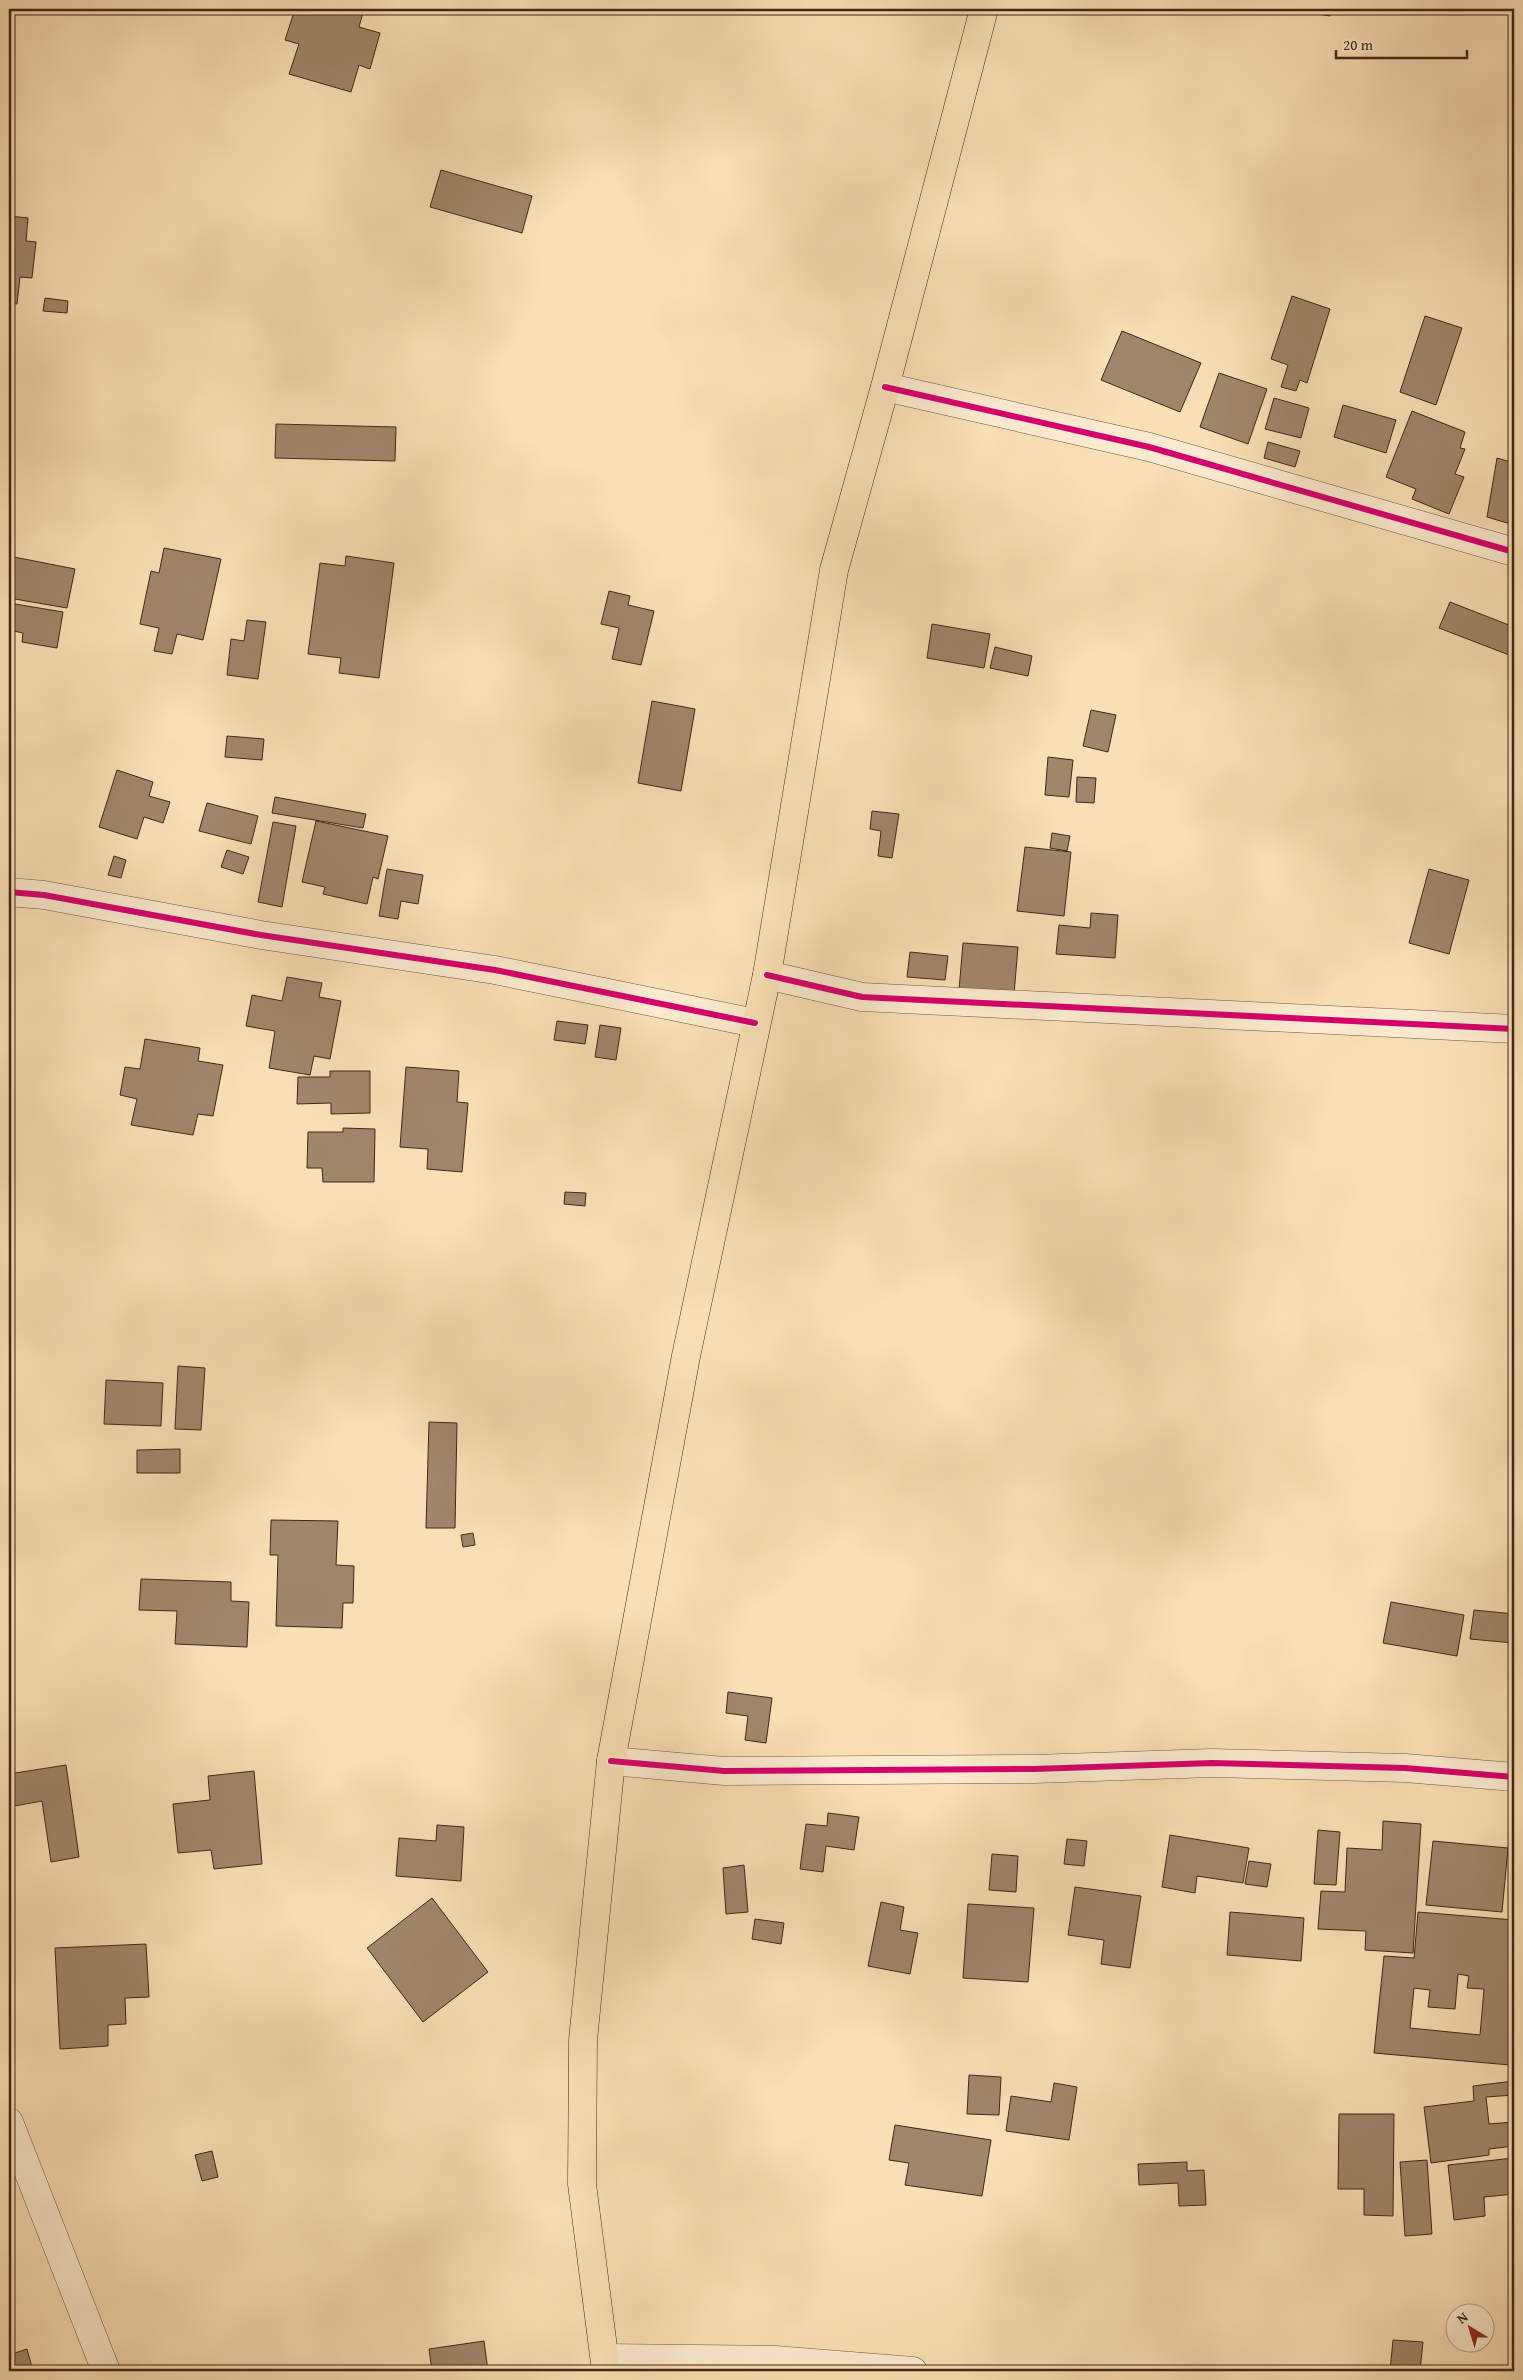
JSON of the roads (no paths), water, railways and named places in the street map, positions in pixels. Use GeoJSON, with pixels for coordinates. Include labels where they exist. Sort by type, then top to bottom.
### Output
{"type":"FeatureCollection","features":[{"type":"Feature","properties":{"kind":"main road"},"geometry":{"type":"LineString","coordinates":[[605,2365],[582,2184],[583,2040],[612,1760],[686,1356],[755,1023],[767,975],[834,570],[885,387],[984,9]]}},
{"type":"Feature","properties":{"kind":"street"},"geometry":{"type":"LineString","coordinates":[[885,387],[1149,447],[1514,552]]}},
{"type":"Feature","properties":{"kind":"street"},"geometry":{"type":"LineString","coordinates":[[9,892],[44,895],[262,935],[495,970],[755,1023]]}},
{"type":"Feature","properties":{"kind":"street"},"geometry":{"type":"LineString","coordinates":[[767,975],[862,997],[1514,1029]]}},
{"type":"Feature","properties":{"kind":"street"},"geometry":{"type":"LineString","coordinates":[[612,1760],[724,1771],[1034,1769],[1212,1763],[1405,1768],[1514,1777]]}},
{"type":"Feature","properties":{"kind":"street"},"geometry":{"type":"LineString","coordinates":[[9,2122],[106,2371]]}},
{"type":"Feature","properties":{"kind":"street"},"geometry":{"type":"LineString","coordinates":[[605,2365],[775,2360],[913,2371]]}}]}
